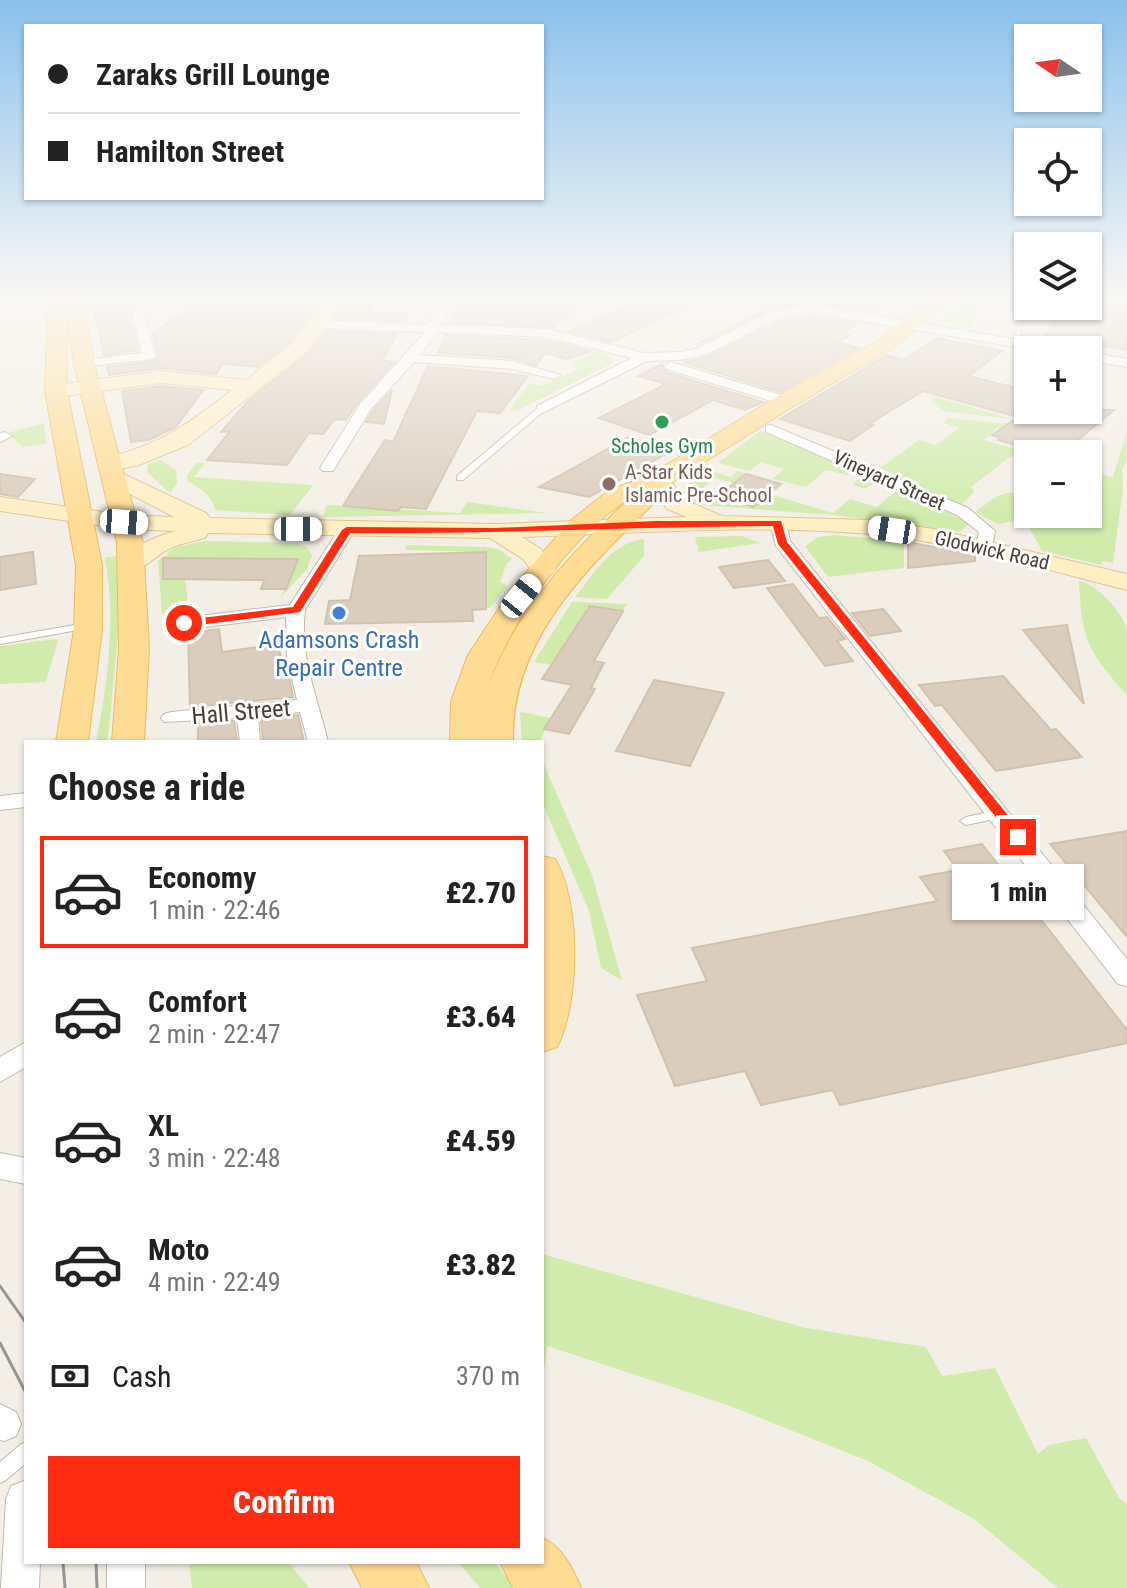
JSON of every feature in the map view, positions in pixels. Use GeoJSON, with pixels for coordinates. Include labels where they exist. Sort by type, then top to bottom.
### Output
{"type":"FeatureCollection","features":[{"type":"Feature","properties":{"kind":"main road"},"geometry":{"type":"LineString","coordinates":[[58,374],[56,391],[89,559],[88,626],[72,740]]}},
{"type":"Feature","properties":{"kind":"main road"},"geometry":{"type":"LineString","coordinates":[[112,470],[174,444],[266,374]]}},
{"type":"Feature","properties":{"kind":"main road"},"geometry":{"type":"LineString","coordinates":[[466,740],[467,701],[483,655],[543,569],[578,527],[617,496],[659,480],[833,374]]}},
{"type":"Feature","properties":{"kind":"main road"},"geometry":{"type":"LineString","coordinates":[[56,391],[87,375],[161,377],[251,386]]}},
{"type":"Feature","properties":{"kind":"main road"},"geometry":{"type":"LineString","coordinates":[[87,375],[130,543],[134,649],[128,740]]}},
{"type":"Feature","properties":{"kind":"main road"},"geometry":{"type":"LineString","coordinates":[[112,470],[163,504],[223,527]]}},
{"type":"Feature","properties":{"kind":"main road"},"geometry":{"type":"LineString","coordinates":[[8,505],[47,495],[74,478]]}},
{"type":"Feature","properties":{"kind":"main road"},"geometry":{"type":"LineString","coordinates":[[659,480],[679,507],[726,523]]}},
{"type":"Feature","properties":{"kind":"main road"},"geometry":{"type":"LineString","coordinates":[[497,740],[499,700],[524,639],[549,600],[579,563],[659,480]]}},
{"type":"Feature","properties":{"kind":"main road"},"geometry":{"type":"LineString","coordinates":[[8,505],[124,522],[223,527]]}},
{"type":"Feature","properties":{"kind":"main road","name":"Glodwick Road"},"geometry":{"type":"LineString","coordinates":[[223,527],[495,531],[778,523],[870,527],[984,548],[1127,582]]}},
{"type":"Feature","properties":{"kind":"main road"},"geometry":{"type":"LineString","coordinates":[[132,563],[161,543],[223,527]]}},
{"type":"Feature","properties":{"kind":"main road"},"geometry":{"type":"LineString","coordinates":[[495,531],[532,554],[543,569]]}},
{"type":"Feature","properties":{"kind":"main road"},"geometry":{"type":"LineString","coordinates":[[544,879],[551,916],[555,976],[544,1027]]}},
{"type":"Feature","properties":{"kind":"main road"},"geometry":{"type":"LineString","coordinates":[[380,1564],[399,1588]]}},
{"type":"Feature","properties":{"kind":"main road"},"geometry":{"type":"LineString","coordinates":[[531,1564],[551,1588]]}},
{"type":"Feature","properties":{"kind":"street"},"geometry":{"type":"LineString","coordinates":[[328,468],[358,417],[395,374]]}},
{"type":"Feature","properties":{"kind":"street"},"geometry":{"type":"LineString","coordinates":[[542,409],[610,374]]}},
{"type":"Feature","properties":{"kind":"street"},"geometry":{"type":"LineString","coordinates":[[699,374],[786,401]]}},
{"type":"Feature","properties":{"kind":"street"},"geometry":{"type":"LineString","coordinates":[[539,381],[554,375]]}},
{"type":"Feature","properties":{"kind":"street","name":"Vineyard Street"},"geometry":{"type":"LineString","coordinates":[[771,429],[845,459],[971,518],[987,531],[984,548]]}},
{"type":"Feature","properties":{"kind":"street"},"geometry":{"type":"LineString","coordinates":[[778,523],[782,542],[1127,977]]}},
{"type":"Feature","properties":{"kind":"street"},"geometry":{"type":"LineString","coordinates":[[318,740],[293,627],[296,610],[347,530]]}},
{"type":"Feature","properties":{"kind":"street"},"geometry":{"type":"LineString","coordinates":[[174,625],[200,613],[296,610]]}},
{"type":"Feature","properties":{"kind":"street","name":"Hall Street"},"geometry":{"type":"LineString","coordinates":[[171,718],[310,705]]}},
{"type":"Feature","properties":{"kind":"street"},"geometry":{"type":"LineString","coordinates":[[247,712],[250,740]]}},
{"type":"Feature","properties":{"kind":"street"},"geometry":{"type":"LineString","coordinates":[[0,803],[24,800]]}},
{"type":"Feature","properties":{"kind":"street"},"geometry":{"type":"LineString","coordinates":[[0,1071],[24,1054]]}},
{"type":"Feature","properties":{"kind":"street"},"geometry":{"type":"LineString","coordinates":[[0,1166],[24,1171]]}},
{"type":"Feature","properties":{"kind":"street"},"geometry":{"type":"LineString","coordinates":[[12,1487],[20,1588]]}},
{"type":"Feature","properties":{"kind":"street"},"geometry":{"type":"LineString","coordinates":[[126,1564],[126,1588]]}},
{"type":"Feature","properties":{"kind":"lane"},"geometry":{"type":"LineString","coordinates":[[460,478],[542,409]]}},
{"type":"Feature","properties":{"kind":"lane"},"geometry":{"type":"LineString","coordinates":[[0,641],[88,626]]}},
{"type":"Feature","properties":{"kind":"lane"},"geometry":{"type":"LineString","coordinates":[[966,821],[1000,814]]}},
{"type":"Feature","properties":{"kind":"lane"},"geometry":{"type":"LineString","coordinates":[[12,1487],[24,1456]]}},
{"type":"Feature","properties":{"kind":"green space"},"geometry":{"type":"Polygon","coordinates":[[[567,374],[591,374],[518,410],[509,411],[529,383],[541,386],[567,374]]]}},
{"type":"Feature","properties":{"kind":"green space"},"geometry":{"type":"Polygon","coordinates":[[[936,397],[1012,419],[943,411],[931,400],[936,397]]]}},
{"type":"Feature","properties":{"kind":"green space"},"geometry":{"type":"Polygon","coordinates":[[[948,418],[1010,424],[997,428],[984,440],[1014,449],[1014,457],[1011,456],[971,487],[975,491],[961,505],[880,468],[919,440],[935,445],[959,428],[944,423],[948,418]]]}},
{"type":"Feature","properties":{"kind":"green space"},"geometry":{"type":"Polygon","coordinates":[[[44,423],[46,444],[22,447],[8,433],[44,423]]]}},
{"type":"Feature","properties":{"kind":"green space"},"geometry":{"type":"Polygon","coordinates":[[[760,431],[850,465],[850,472],[847,475],[826,470],[806,487],[773,479],[784,469],[761,462],[750,471],[718,463],[760,431]]]}},
{"type":"Feature","properties":{"kind":"green space"},"geometry":{"type":"Polygon","coordinates":[[[1127,431],[1127,459],[1122,470],[1123,488],[1113,563],[1102,561],[1101,565],[1042,551],[1029,528],[1102,528],[1102,474],[1113,477],[1127,431]]]}},
{"type":"Feature","properties":{"kind":"green space"},"geometry":{"type":"Polygon","coordinates":[[[161,460],[176,470],[177,483],[170,493],[147,472],[148,464],[161,460]]]}},
{"type":"Feature","properties":{"kind":"green space"},"geometry":{"type":"Polygon","coordinates":[[[197,462],[205,463],[194,477],[313,485],[290,515],[215,510],[208,496],[187,481],[187,475],[197,462]]]}},
{"type":"Feature","properties":{"kind":"green space"},"geometry":{"type":"Polygon","coordinates":[[[707,470],[731,477],[738,471],[746,474],[734,483],[715,478],[699,491],[753,507],[769,494],[833,513],[850,499],[877,507],[897,490],[873,483],[865,489],[853,485],[858,479],[869,476],[970,523],[960,532],[834,515],[699,505],[688,499],[684,487],[707,470]]]}},
{"type":"Feature","properties":{"kind":"green space"},"geometry":{"type":"Polygon","coordinates":[[[1012,493],[1014,521],[998,524],[975,512],[1000,495],[1012,493]]]}},
{"type":"Feature","properties":{"kind":"green space"},"geometry":{"type":"Polygon","coordinates":[[[467,502],[547,513],[323,517],[327,505],[460,513],[467,502]]]}},
{"type":"Feature","properties":{"kind":"green space"},"geometry":{"type":"Polygon","coordinates":[[[835,535],[904,541],[904,568],[828,577],[805,546],[818,537],[835,535]]]}},
{"type":"Feature","properties":{"kind":"green space"},"geometry":{"type":"Polygon","coordinates":[[[741,536],[761,543],[699,552],[695,537],[741,536]]]}},
{"type":"Feature","properties":{"kind":"green space"},"geometry":{"type":"Polygon","coordinates":[[[644,539],[644,556],[607,599],[575,597],[613,553],[622,546],[644,539]]]}},
{"type":"Feature","properties":{"kind":"green space"},"geometry":{"type":"Polygon","coordinates":[[[205,541],[297,543],[306,546],[312,555],[307,569],[281,597],[297,560],[185,577],[188,602],[180,609],[162,614],[158,561],[176,547],[205,541]]]}},
{"type":"Feature","properties":{"kind":"green space"},"geometry":{"type":"Polygon","coordinates":[[[406,545],[498,549],[512,559],[507,563],[500,582],[507,586],[486,609],[486,552],[405,550],[406,545]]]}},
{"type":"Feature","properties":{"kind":"green space"},"geometry":{"type":"Polygon","coordinates":[[[116,556],[120,613],[107,740],[96,740],[109,650],[110,603],[105,558],[116,556]]]}},
{"type":"Feature","properties":{"kind":"green space"},"geometry":{"type":"Polygon","coordinates":[[[1079,581],[1101,593],[1125,623],[1127,696],[1089,644],[1082,618],[1079,581]]]}},
{"type":"Feature","properties":{"kind":"green space"},"geometry":{"type":"Polygon","coordinates":[[[572,602],[627,604],[623,611],[590,606],[551,665],[534,662],[572,602]]]}},
{"type":"Feature","properties":{"kind":"green space"},"geometry":{"type":"Polygon","coordinates":[[[58,641],[46,682],[0,684],[0,646],[58,641]]]}},
{"type":"Feature","properties":{"kind":"green space"},"geometry":{"type":"Polygon","coordinates":[[[520,712],[551,718],[540,740],[522,740],[520,712]]]}},
{"type":"Feature","properties":{"kind":"green space"},"geometry":{"type":"Polygon","coordinates":[[[544,765],[592,875],[622,980],[601,968],[589,911],[544,807],[544,765]]]}},
{"type":"Feature","properties":{"kind":"green space"},"geometry":{"type":"Polygon","coordinates":[[[544,1255],[806,1328],[926,1347],[942,1376],[995,1368],[1038,1454],[1049,1445],[1086,1438],[1119,1498],[1127,1504],[1127,1588],[1058,1588],[974,1519],[868,1461],[730,1406],[547,1346],[544,1369],[544,1255]]]}},
{"type":"Feature","properties":{"kind":"green space"},"geometry":{"type":"Polygon","coordinates":[[[189,1564],[290,1564],[309,1588],[192,1588],[189,1564]]]}},
{"type":"Feature","properties":{"kind":"green space"},"geometry":{"type":"Polygon","coordinates":[[[460,1564],[496,1564],[515,1588],[480,1588],[460,1564]]]}},
{"type":"Feature","properties":{"kind":"building"},"geometry":{"type":"Polygon","coordinates":[[[282,374],[383,374],[346,420],[335,419],[323,434],[309,433],[287,465],[207,460],[230,431],[221,432],[248,401],[282,374]]]}},
{"type":"Feature","properties":{"kind":"building"},"geometry":{"type":"Polygon","coordinates":[[[424,374],[528,376],[500,413],[477,411],[426,509],[401,507],[398,511],[343,506],[385,440],[393,442],[424,374]]]}},
{"type":"Feature","properties":{"kind":"building"},"geometry":{"type":"Polygon","coordinates":[[[672,374],[763,402],[745,410],[713,400],[649,435],[599,418],[666,384],[638,376],[672,374]]]}},
{"type":"Feature","properties":{"kind":"building"},"geometry":{"type":"Polygon","coordinates":[[[722,374],[812,374],[780,392],[722,374]]]}},
{"type":"Feature","properties":{"kind":"building"},"geometry":{"type":"Polygon","coordinates":[[[855,374],[971,374],[969,376],[1014,387],[1014,416],[923,391],[869,424],[873,425],[850,441],[780,419],[855,374]]]}},
{"type":"Feature","properties":{"kind":"building"},"geometry":{"type":"Polygon","coordinates":[[[161,386],[203,390],[176,427],[149,440],[131,442],[122,391],[161,386]]]}},
{"type":"Feature","properties":{"kind":"building"},"geometry":{"type":"Polygon","coordinates":[[[392,390],[384,424],[366,422],[373,411],[392,390]]]}},
{"type":"Feature","properties":{"kind":"building"},"geometry":{"type":"Polygon","coordinates":[[[1102,410],[1114,410],[1102,420],[1102,410]]]}},
{"type":"Feature","properties":{"kind":"building"},"geometry":{"type":"Polygon","coordinates":[[[1014,420],[1014,424],[1097,424],[1078,440],[1014,440],[1014,445],[992,435],[1014,420]]]}},
{"type":"Feature","properties":{"kind":"building"},"geometry":{"type":"Polygon","coordinates":[[[629,437],[671,451],[589,497],[539,487],[629,437]]]}},
{"type":"Feature","properties":{"kind":"building"},"geometry":{"type":"Polygon","coordinates":[[[0,474],[35,479],[18,497],[0,494],[0,474]]]}},
{"type":"Feature","properties":{"kind":"building"},"geometry":{"type":"Polygon","coordinates":[[[746,474],[781,484],[753,507],[717,496],[746,474]]]}},
{"type":"Feature","properties":{"kind":"building"},"geometry":{"type":"Polygon","coordinates":[[[908,542],[975,555],[975,561],[908,568],[908,542]]]}},
{"type":"Feature","properties":{"kind":"building"},"geometry":{"type":"Polygon","coordinates":[[[33,552],[36,584],[0,590],[0,557],[33,552]]]}},
{"type":"Feature","properties":{"kind":"building"},"geometry":{"type":"Polygon","coordinates":[[[486,552],[486,609],[472,610],[473,621],[325,624],[329,601],[350,600],[359,556],[486,552]]]}},
{"type":"Feature","properties":{"kind":"building"},"geometry":{"type":"Polygon","coordinates":[[[163,558],[298,559],[286,589],[261,589],[264,580],[163,579],[163,558]]]}},
{"type":"Feature","properties":{"kind":"building"},"geometry":{"type":"Polygon","coordinates":[[[768,560],[785,581],[734,588],[719,567],[768,560]]]}},
{"type":"Feature","properties":{"kind":"building"},"geometry":{"type":"Polygon","coordinates":[[[793,584],[819,618],[827,617],[845,639],[837,641],[853,661],[825,666],[767,588],[793,584]]]}},
{"type":"Feature","properties":{"kind":"building"},"geometry":{"type":"Polygon","coordinates":[[[590,606],[623,611],[594,661],[604,663],[591,688],[595,689],[569,734],[544,729],[572,685],[542,679],[590,606]]]}},
{"type":"Feature","properties":{"kind":"building"},"geometry":{"type":"Polygon","coordinates":[[[883,609],[901,631],[870,636],[852,613],[883,609]]]}},
{"type":"Feature","properties":{"kind":"building"},"geometry":{"type":"Polygon","coordinates":[[[1067,625],[1084,704],[1023,630],[1067,625]]]}},
{"type":"Feature","properties":{"kind":"building"},"geometry":{"type":"Polygon","coordinates":[[[219,629],[222,652],[278,644],[285,678],[289,677],[293,697],[190,707],[188,633],[219,629]]]}},
{"type":"Feature","properties":{"kind":"building"},"geometry":{"type":"Polygon","coordinates":[[[1003,676],[1051,730],[1056,729],[1082,757],[996,771],[942,705],[935,706],[919,685],[1003,676]]]}},
{"type":"Feature","properties":{"kind":"building"},"geometry":{"type":"Polygon","coordinates":[[[654,680],[724,693],[690,766],[616,751],[654,680]]]}},
{"type":"Feature","properties":{"kind":"building"},"geometry":{"type":"Polygon","coordinates":[[[298,715],[304,740],[263,740],[261,719],[298,715]]]}},
{"type":"Feature","properties":{"kind":"building"},"geometry":{"type":"Polygon","coordinates":[[[234,721],[237,740],[198,740],[198,723],[234,721]]]}},
{"type":"Feature","properties":{"kind":"building"},"geometry":{"type":"Polygon","coordinates":[[[1127,831],[1127,937],[1050,844],[1127,831]]]}},
{"type":"Feature","properties":{"kind":"building"},"geometry":{"type":"Polygon","coordinates":[[[982,844],[1127,1030],[1127,1043],[840,1105],[833,1090],[761,1105],[745,1071],[675,1086],[637,995],[707,981],[692,948],[937,901],[920,877],[958,870],[944,851],[982,844]]]}},
{"type":"Feature","properties":{"kind":"tram line"},"geometry":{"type":"LineString","coordinates":[[0,1286],[24,1320]]}},
{"type":"Feature","properties":{"kind":"tram line"},"geometry":{"type":"LineString","coordinates":[[0,1343],[24,1389]]}},
{"type":"Feature","properties":{"kind":"tram line"},"geometry":{"type":"LineString","coordinates":[[63,1564],[65,1588]]}},
{"type":"Feature","properties":{"kind":"tram line"},"geometry":{"type":"LineString","coordinates":[[96,1564],[97,1588]]}},
{"type":"Feature","properties":{"kind":"place","name":"Scholes Gym"},"geometry":{"type":"Point","coordinates":[662,422]}},
{"type":"Feature","properties":{"kind":"place","name":"A-Star Kids Islamic Pre-School"},"geometry":{"type":"Point","coordinates":[609,484]}},
{"type":"Feature","properties":{"kind":"place","name":"Adamsons Crash Repair Centre"},"geometry":{"type":"Point","coordinates":[339,613]}},
{"type":"Feature","properties":{"kind":"route"},"geometry":{"type":"LineString","coordinates":[[184,623],[296,610],[347,530],[495,531],[656,524],[778,523],[782,542],[1018,837]]}}]}
